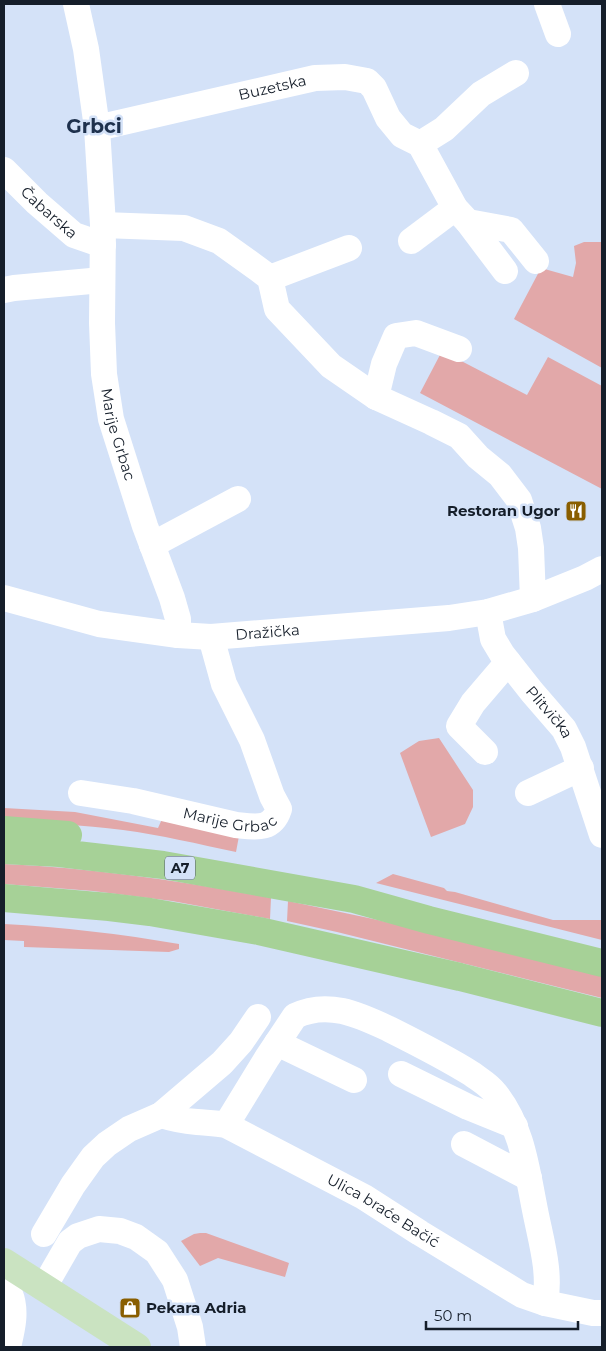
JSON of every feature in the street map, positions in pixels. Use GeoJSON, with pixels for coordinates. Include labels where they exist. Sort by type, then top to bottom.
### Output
{"type":"FeatureCollection","features":[{"type":"Feature","properties":{"kind":"highway"},"geometry":{"type":"LineString","coordinates":[[4,830],[98,838],[205,855],[313,882],[354,899]]}},
{"type":"Feature","properties":{"kind":"highway","name":"A7"},"geometry":{"type":"LineString","coordinates":[[4,850],[59,853],[163,866],[354,899],[429,920],[602,963]]}},
{"type":"Feature","properties":{"kind":"highway"},"geometry":{"type":"LineString","coordinates":[[4,898],[150,912],[259,931],[460,977],[602,1013]]}},
{"type":"Feature","properties":{"kind":"highway"},"geometry":{"type":"LineString","coordinates":[[4,915],[74,920],[206,935],[226,936],[259,931]]}},
{"type":"Feature","properties":{"kind":"main road"},"geometry":{"type":"LineString","coordinates":[[4,1268],[44,1286],[137,1347]]}},
{"type":"Feature","properties":{"kind":"street","name":"Marije Grbac"},"geometry":{"type":"LineString","coordinates":[[76,4],[86,50],[97,128],[102,235],[104,374],[111,419],[149,537],[172,598],[178,619],[178,635]]}},
{"type":"Feature","properties":{"kind":"street"},"geometry":{"type":"LineString","coordinates":[[547,4],[558,34]]}},
{"type":"Feature","properties":{"kind":"street"},"geometry":{"type":"LineString","coordinates":[[505,271],[461,215],[420,144],[444,129],[481,94],[516,73]]}},
{"type":"Feature","properties":{"kind":"street","name":"Buzetska"},"geometry":{"type":"LineString","coordinates":[[97,128],[315,78],[345,77],[367,81],[374,88],[388,118],[402,135],[420,144]]}},
{"type":"Feature","properties":{"kind":"street","name":"Čabarska"},"geometry":{"type":"LineString","coordinates":[[4,170],[74,235],[102,235]]}},
{"type":"Feature","properties":{"kind":"street"},"geometry":{"type":"LineString","coordinates":[[411,241],[461,215],[511,230],[536,261]]}},
{"type":"Feature","properties":{"kind":"street"},"geometry":{"type":"LineString","coordinates":[[102,235],[184,228],[219,241],[270,278],[277,309],[331,366],[376,396],[458,436],[478,457],[500,475],[519,500],[528,528],[531,548],[533,599]]}},
{"type":"Feature","properties":{"kind":"street"},"geometry":{"type":"LineString","coordinates":[[270,278],[349,248]]}},
{"type":"Feature","properties":{"kind":"street"},"geometry":{"type":"LineString","coordinates":[[4,290],[102,280]]}},
{"type":"Feature","properties":{"kind":"street"},"geometry":{"type":"LineString","coordinates":[[376,396],[384,364],[396,336],[416,334],[460,349]]}},
{"type":"Feature","properties":{"kind":"street"},"geometry":{"type":"LineString","coordinates":[[149,537],[238,499]]}},
{"type":"Feature","properties":{"kind":"street"},"geometry":{"type":"LineString","coordinates":[[149,537],[201,500]]}},
{"type":"Feature","properties":{"kind":"street","name":"Dražička"},"geometry":{"type":"LineString","coordinates":[[4,598],[99,624],[211,638],[439,619],[488,612],[533,599],[602,569]]}},
{"type":"Feature","properties":{"kind":"street","name":"Plitvička"},"geometry":{"type":"LineString","coordinates":[[488,612],[493,639],[508,662],[564,729],[573,747],[601,826]]}},
{"type":"Feature","properties":{"kind":"street","name":"Marije Grbac"},"geometry":{"type":"LineString","coordinates":[[80,793],[133,801],[250,827],[262,827],[276,818],[279,809],[272,796],[252,740],[224,684],[211,638]]}},
{"type":"Feature","properties":{"kind":"street"},"geometry":{"type":"LineString","coordinates":[[485,752],[459,726],[473,703],[508,662]]}},
{"type":"Feature","properties":{"kind":"street"},"geometry":{"type":"LineString","coordinates":[[528,792],[581,768]]}},
{"type":"Feature","properties":{"kind":"street"},"geometry":{"type":"LineString","coordinates":[[226,1125],[295,1016],[303,1012],[320,1009],[344,1011],[361,1016],[424,1046],[487,1084],[495,1092],[515,1126],[525,1156],[547,1274],[548,1284],[545,1303]]}},
{"type":"Feature","properties":{"kind":"street"},"geometry":{"type":"LineString","coordinates":[[44,1234],[73,1185],[93,1157],[107,1144],[129,1129],[161,1115],[222,1063],[241,1042],[258,1017]]}},
{"type":"Feature","properties":{"kind":"street"},"geometry":{"type":"LineString","coordinates":[[277,1043],[354,1080]]}},
{"type":"Feature","properties":{"kind":"street"},"geometry":{"type":"LineString","coordinates":[[401,1074],[468,1107],[515,1126]]}},
{"type":"Feature","properties":{"kind":"street","name":"Ulica braće Bačić"},"geometry":{"type":"LineString","coordinates":[[161,1115],[176,1119],[214,1122],[226,1125],[364,1197],[522,1295],[545,1303],[593,1313],[602,1313]]}},
{"type":"Feature","properties":{"kind":"street"},"geometry":{"type":"LineString","coordinates":[[464,1144],[529,1178]]}},
{"type":"Feature","properties":{"kind":"street"},"geometry":{"type":"LineString","coordinates":[[44,1286],[70,1242],[78,1236],[99,1229],[120,1230],[136,1237],[157,1252],[175,1280],[190,1326],[193,1347]]}},
{"type":"Feature","properties":{"kind":"street"},"geometry":{"type":"LineString","coordinates":[[4,1268],[13,1306],[13,1324],[8,1347]]}},
{"type":"Feature","properties":{"kind":"shaded area"},"geometry":{"type":"Polygon","coordinates":[[[584,242],[602,242],[602,368],[514,319],[541,268],[573,277],[576,263],[574,246],[584,242]]]}},
{"type":"Feature","properties":{"kind":"shaded area"},"geometry":{"type":"Polygon","coordinates":[[[442,351],[527,395],[548,357],[602,386],[602,489],[420,393],[442,351]]]}},
{"type":"Feature","properties":{"kind":"shaded area"},"geometry":{"type":"Polygon","coordinates":[[[439,738],[473,790],[473,807],[465,824],[431,837],[400,753],[419,741],[439,738]]]}},
{"type":"Feature","properties":{"kind":"shaded area"},"geometry":{"type":"Polygon","coordinates":[[[4,808],[75,812],[158,828],[162,819],[239,836],[236,852],[123,830],[4,820],[4,808]]]}},
{"type":"Feature","properties":{"kind":"shaded area"},"geometry":{"type":"Polygon","coordinates":[[[4,864],[138,876],[271,898],[270,919],[172,901],[93,891],[4,884],[4,864]]]}},
{"type":"Feature","properties":{"kind":"shaded area"},"geometry":{"type":"Polygon","coordinates":[[[393,874],[553,920],[602,920],[602,940],[376,883],[393,874]]]}},
{"type":"Feature","properties":{"kind":"shaded area"},"geometry":{"type":"Polygon","coordinates":[[[288,901],[378,920],[602,976],[602,998],[287,921],[288,901]]]}},
{"type":"Feature","properties":{"kind":"shaded area"},"geometry":{"type":"Polygon","coordinates":[[[4,924],[70,929],[135,937],[179,944],[179,949],[169,952],[24,947],[24,941],[4,940],[4,924]]]}},
{"type":"Feature","properties":{"kind":"shaded area"},"geometry":{"type":"Polygon","coordinates":[[[200,1233],[206,1233],[289,1263],[285,1277],[218,1258],[200,1266],[181,1241],[200,1233]]]}},
{"type":"Feature","properties":{"kind":"place","name":"Restoran Ugor"},"geometry":{"type":"Point","coordinates":[576,511]}},
{"type":"Feature","properties":{"kind":"place","name":"Pekara Adria"},"geometry":{"type":"Point","coordinates":[130,1308]}},
{"type":"Feature","properties":{"kind":"district","name":"Grbci"},"geometry":{"type":"Point","coordinates":[94,126]}}]}
